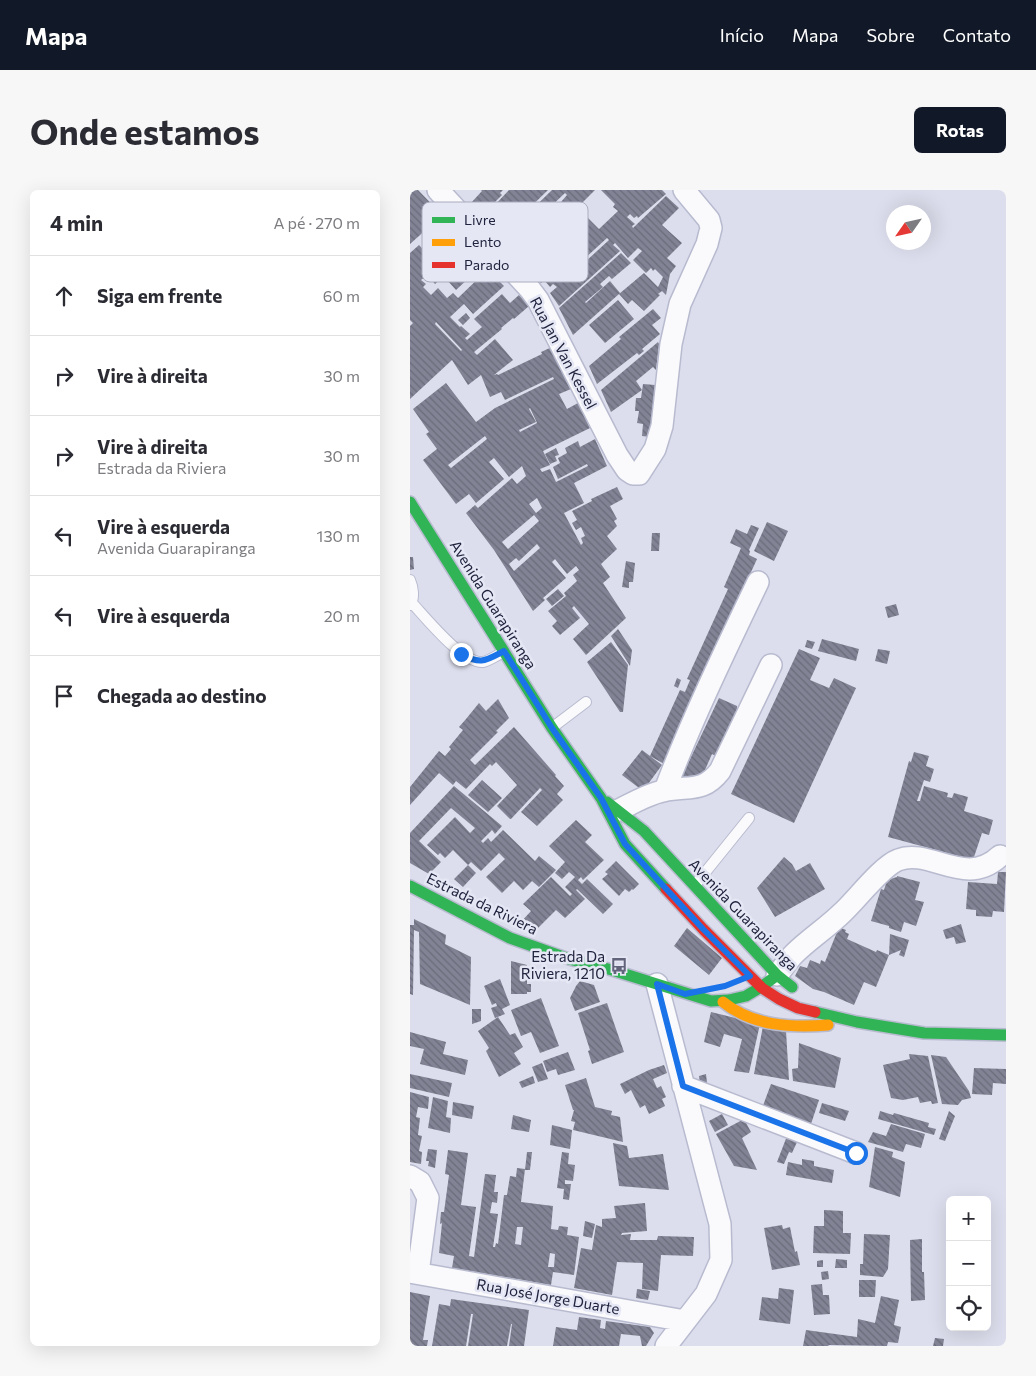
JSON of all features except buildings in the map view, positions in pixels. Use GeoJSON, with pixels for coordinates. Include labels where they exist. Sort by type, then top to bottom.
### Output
{"type":"FeatureCollection","features":[{"type":"Feature","properties":{"kind":"main road","name":"Avenida Guarapiranga"},"geometry":{"type":"LineString","coordinates":[[410,502],[552,728],[601,798],[625,844],[703,929],[764,975],[799,991]]}},
{"type":"Feature","properties":{"kind":"main road","name":"Avenida Guarapiranga"},"geometry":{"type":"LineString","coordinates":[[601,798],[620,810],[644,831],[694,886],[764,975],[779,999],[798,1008],[857,1022]]}},
{"type":"Feature","properties":{"kind":"main road","name":"Estrada da Riviera"},"geometry":{"type":"LineString","coordinates":[[410,886],[510,938],[570,959],[711,1001],[723,1002],[745,998],[764,975]]}},
{"type":"Feature","properties":{"kind":"main road"},"geometry":{"type":"LineString","coordinates":[[738,981],[764,975]]}},
{"type":"Feature","properties":{"kind":"main road"},"geometry":{"type":"LineString","coordinates":[[685,994],[716,988]]}},
{"type":"Feature","properties":{"kind":"main road"},"geometry":{"type":"LineString","coordinates":[[816,1000],[857,1022]]}},
{"type":"Feature","properties":{"kind":"main road"},"geometry":{"type":"LineString","coordinates":[[723,1002],[740,1014],[783,1026],[808,1028],[857,1022],[924,1033],[1006,1036]]}},
{"type":"Feature","properties":{"kind":"street","name":"Rua Jan Van Kessel"},"geometry":{"type":"LineString","coordinates":[[438,190],[449,202]]}},
{"type":"Feature","properties":{"kind":"street","name":"Rua Jan Van Kessel"},"geometry":{"type":"LineString","coordinates":[[523,282],[538,300],[557,335],[617,455],[627,470],[633,474],[639,474],[655,449],[662,426],[671,344],[676,320],[680,304],[707,244],[711,228],[709,220],[684,190]]}},
{"type":"Feature","properties":{"kind":"street"},"geometry":{"type":"LineString","coordinates":[[665,790],[707,690],[758,582]]}},
{"type":"Feature","properties":{"kind":"street"},"geometry":{"type":"LineString","coordinates":[[620,810],[665,790],[695,788],[708,784],[715,778],[771,665]]}},
{"type":"Feature","properties":{"kind":"street"},"geometry":{"type":"LineString","coordinates":[[764,975],[793,955],[831,924],[883,871],[898,860],[915,857],[948,866],[974,869],[991,865],[1000,856]]}},
{"type":"Feature","properties":{"kind":"street"},"geometry":{"type":"LineString","coordinates":[[657,984],[720,1224],[721,1260],[706,1294],[666,1346]]}},
{"type":"Feature","properties":{"kind":"street"},"geometry":{"type":"LineString","coordinates":[[683,1086],[856,1153]]}},
{"type":"Feature","properties":{"kind":"street"},"geometry":{"type":"LineString","coordinates":[[410,1176],[420,1182],[428,1198],[414,1273]]}},
{"type":"Feature","properties":{"kind":"street","name":"Rua José Jorge Duarte"},"geometry":{"type":"LineString","coordinates":[[414,1273],[685,1322]]}},
{"type":"Feature","properties":{"kind":"lane"},"geometry":{"type":"LineString","coordinates":[[410,580],[413,594],[411,604],[461,654],[474,661],[484,662],[504,651]]}},
{"type":"Feature","properties":{"kind":"lane"},"geometry":{"type":"LineString","coordinates":[[552,728],[586,702]]}},
{"type":"Feature","properties":{"kind":"lane"},"geometry":{"type":"LineString","coordinates":[[694,886],[749,818]]}},
{"type":"Feature","properties":{"kind":"traffic: fast"},"geometry":{"type":"LineString","coordinates":[[410,502],[552,728],[601,798],[625,844],[666,889]]}},
{"type":"Feature","properties":{"kind":"traffic: fast"},"geometry":{"type":"LineString","coordinates":[[607,802],[644,831],[777,975],[792,987]]}},
{"type":"Feature","properties":{"kind":"traffic: fast"},"geometry":{"type":"LineString","coordinates":[[410,886],[510,938],[569,959],[612,970],[711,1001],[729,1000],[746,996],[776,976]]}},
{"type":"Feature","properties":{"kind":"traffic: fast"},"geometry":{"type":"LineString","coordinates":[[815,1012],[857,1022],[924,1033],[1006,1035]]}},
{"type":"Feature","properties":{"kind":"traffic: slow"},"geometry":{"type":"LineString","coordinates":[[723,1002],[747,1016],[773,1024],[800,1026],[828,1025]]}},
{"type":"Feature","properties":{"kind":"traffic: jam"},"geometry":{"type":"LineString","coordinates":[[666,889],[762,988],[798,1008],[815,1012]]}},
{"type":"Feature","properties":{"kind":"place","name":"Estrada Da Riviera, 1210"},"geometry":{"type":"Point","coordinates":[619,966]}},
{"type":"Feature","properties":{"kind":"route"},"geometry":{"type":"LineString","coordinates":[[461,654],[474,661],[484,662],[504,651],[552,728],[601,798],[625,844],[703,929],[750,976],[725,986],[685,994],[657,984],[683,1086],[856,1153]]}}]}
